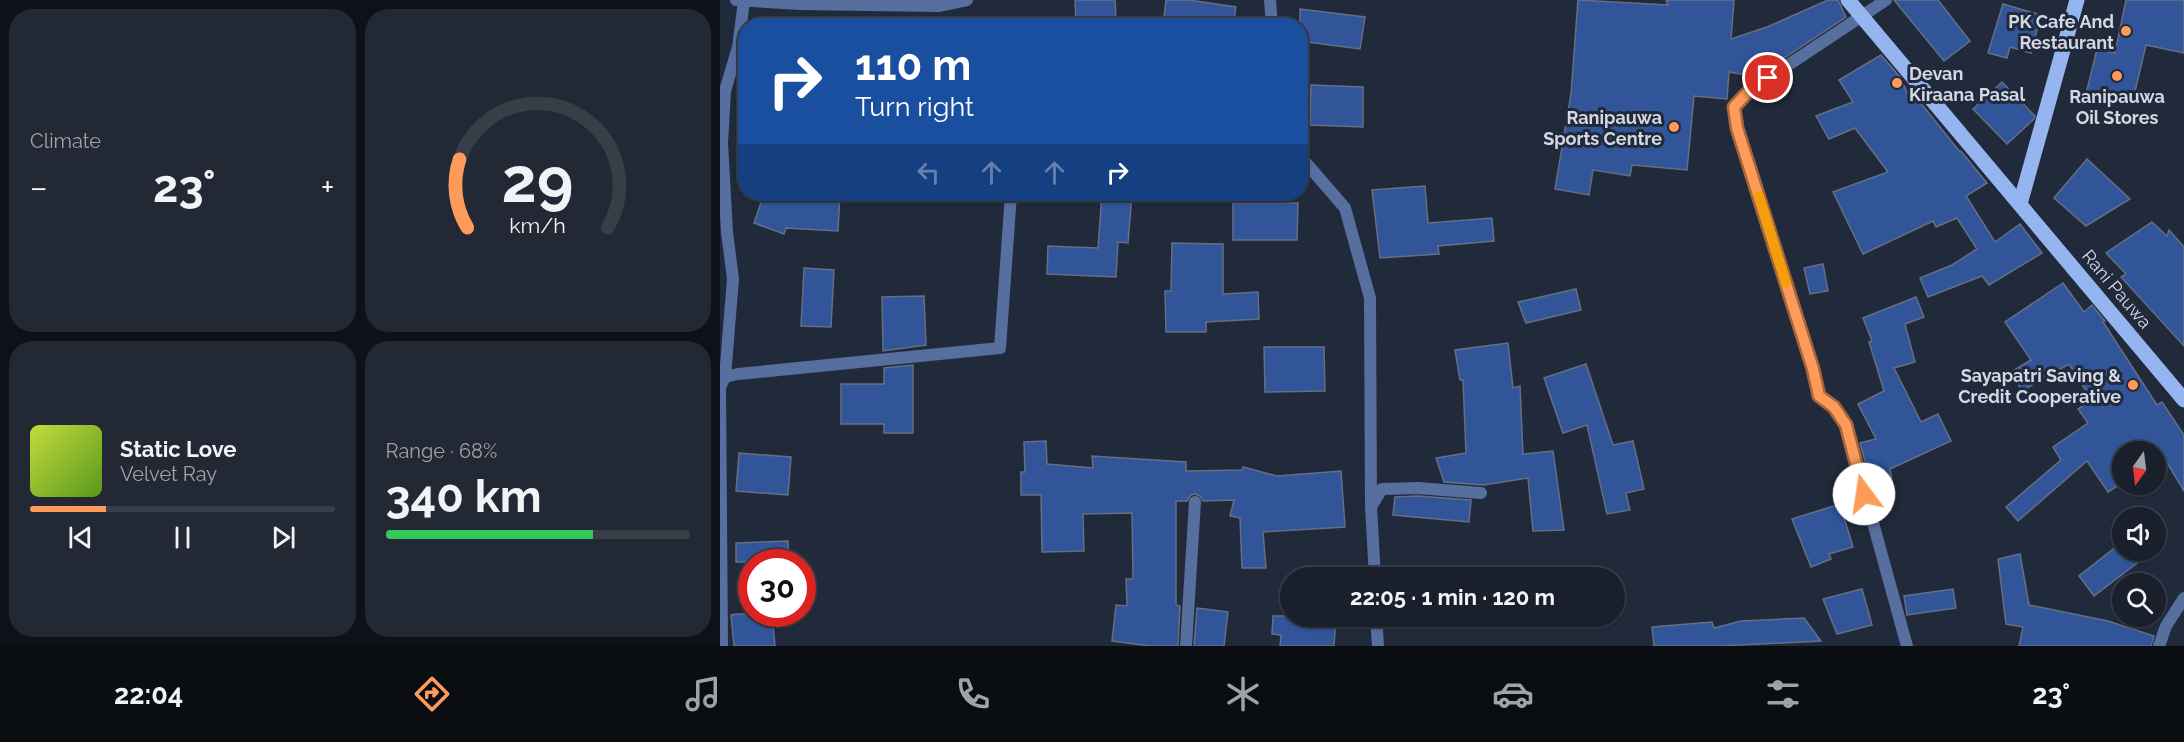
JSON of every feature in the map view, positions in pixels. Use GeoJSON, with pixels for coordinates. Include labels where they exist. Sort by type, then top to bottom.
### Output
{"type":"FeatureCollection","features":[{"type":"Feature","properties":{"kind":"main road","name":"Rani Pauwa"},"geometry":{"type":"LineString","coordinates":[[1848,0],[2184,400]]}},
{"type":"Feature","properties":{"kind":"main road"},"geometry":{"type":"LineString","coordinates":[[2020,204],[2077,0]]}},
{"type":"Feature","properties":{"kind":"street"},"geometry":{"type":"LineString","coordinates":[[736,0],[800,4],[938,6],[967,0]]}},
{"type":"Feature","properties":{"kind":"street"},"geometry":{"type":"LineString","coordinates":[[1270,0],[1271,18]]}},
{"type":"Feature","properties":{"kind":"street"},"geometry":{"type":"LineString","coordinates":[[1886,0],[1749,91],[1734,107],[1737,128],[1813,369],[1819,396],[1834,407],[1846,425],[1907,646]]}},
{"type":"Feature","properties":{"kind":"street"},"geometry":{"type":"LineString","coordinates":[[742,18],[744,1]]}},
{"type":"Feature","properties":{"kind":"street"},"geometry":{"type":"LineString","coordinates":[[722,646],[720,387],[725,376],[733,279],[727,232],[722,143],[726,91],[738,47]]}},
{"type":"Feature","properties":{"kind":"street"},"geometry":{"type":"LineString","coordinates":[[1308,165],[1345,208],[1370,298],[1371,506],[1374,567]]}},
{"type":"Feature","properties":{"kind":"street"},"geometry":{"type":"LineString","coordinates":[[725,376],[1000,348],[1010,201]]}},
{"type":"Feature","properties":{"kind":"street"},"geometry":{"type":"LineString","coordinates":[[1371,506],[1382,489],[1418,488],[1481,492]]}},
{"type":"Feature","properties":{"kind":"street"},"geometry":{"type":"LineString","coordinates":[[1186,646],[1195,502]]}},
{"type":"Feature","properties":{"kind":"street"},"geometry":{"type":"LineString","coordinates":[[2159,646],[2166,626],[2184,598]]}},
{"type":"Feature","properties":{"kind":"street"},"geometry":{"type":"LineString","coordinates":[[1377,627],[1378,646]]}},
{"type":"Feature","properties":{"kind":"building"},"geometry":{"type":"Polygon","coordinates":[[[1075,0],[1115,0],[1116,18],[1076,18],[1075,0]]]}},
{"type":"Feature","properties":{"kind":"building"},"geometry":{"type":"Polygon","coordinates":[[[1166,0],[1189,0],[1236,7],[1234,18],[1164,18],[1166,0]]]}},
{"type":"Feature","properties":{"kind":"building"},"geometry":{"type":"Polygon","coordinates":[[[1578,0],[1668,5],[1666,0],[1734,0],[1731,39],[1767,27],[1828,0],[1838,0],[1846,17],[1763,72],[1751,76],[1729,72],[1727,99],[1694,96],[1687,170],[1632,165],[1630,176],[1593,170],[1589,195],[1555,189],[1571,94],[1578,0]]]}},
{"type":"Feature","properties":{"kind":"building"},"geometry":{"type":"Polygon","coordinates":[[[1894,0],[1938,0],[1970,41],[1944,61],[1894,0]]]}},
{"type":"Feature","properties":{"kind":"building"},"geometry":{"type":"Polygon","coordinates":[[[2126,0],[2184,0],[2184,53],[2146,45],[2132,104],[2086,94],[2097,49],[2115,53],[2126,0]]]}},
{"type":"Feature","properties":{"kind":"building"},"geometry":{"type":"Polygon","coordinates":[[[2003,4],[2041,15],[2031,53],[2010,47],[2007,58],[1988,53],[2003,4]]]}},
{"type":"Feature","properties":{"kind":"building"},"geometry":{"type":"Polygon","coordinates":[[[1300,9],[1365,17],[1360,49],[1308,42],[1308,18],[1300,18],[1300,9]]]}},
{"type":"Feature","properties":{"kind":"building"},"geometry":{"type":"Polygon","coordinates":[[[1881,55],[1900,77],[1911,101],[1916,97],[1987,183],[1966,196],[1995,242],[2020,224],[2042,253],[1989,285],[1982,276],[1928,297],[1920,278],[1952,265],[1977,249],[1957,218],[1936,227],[1933,221],[1863,254],[1833,192],[1888,172],[1855,128],[1829,139],[1816,116],[1853,102],[1839,80],[1881,55]]]}},
{"type":"Feature","properties":{"kind":"building"},"geometry":{"type":"Polygon","coordinates":[[[2002,82],[2035,116],[2007,144],[1973,109],[2002,82]]]}},
{"type":"Feature","properties":{"kind":"building"},"geometry":{"type":"Polygon","coordinates":[[[1311,85],[1363,87],[1363,127],[1310,125],[1311,85]]]}},
{"type":"Feature","properties":{"kind":"building"},"geometry":{"type":"Polygon","coordinates":[[[2087,159],[2130,199],[2086,226],[2054,198],[2087,159]]]}},
{"type":"Feature","properties":{"kind":"building"},"geometry":{"type":"Polygon","coordinates":[[[1425,186],[1428,223],[1492,218],[1494,241],[1438,246],[1439,254],[1380,258],[1372,190],[1425,186]]]}},
{"type":"Feature","properties":{"kind":"building"},"geometry":{"type":"Polygon","coordinates":[[[762,201],[840,201],[838,231],[786,228],[784,234],[754,223],[762,201]]]}},
{"type":"Feature","properties":{"kind":"building"},"geometry":{"type":"Polygon","coordinates":[[[1101,201],[1131,201],[1128,243],[1118,242],[1116,277],[1047,274],[1048,246],[1098,248],[1101,201]]]}},
{"type":"Feature","properties":{"kind":"building"},"geometry":{"type":"Polygon","coordinates":[[[1233,203],[1298,203],[1297,240],[1233,240],[1233,203]]]}},
{"type":"Feature","properties":{"kind":"building"},"geometry":{"type":"Polygon","coordinates":[[[2152,222],[2167,236],[2169,230],[2184,247],[2184,346],[2121,277],[2126,274],[2106,253],[2152,222]]]}},
{"type":"Feature","properties":{"kind":"building"},"geometry":{"type":"Polygon","coordinates":[[[1172,243],[1223,244],[1223,294],[1258,292],[1259,319],[1206,322],[1206,332],[1166,332],[1165,291],[1171,291],[1172,243]]]}},
{"type":"Feature","properties":{"kind":"building"},"geometry":{"type":"Polygon","coordinates":[[[1823,264],[1828,291],[1810,294],[1804,268],[1823,264]]]}},
{"type":"Feature","properties":{"kind":"building"},"geometry":{"type":"Polygon","coordinates":[[[804,268],[834,270],[831,327],[801,326],[804,268]]]}},
{"type":"Feature","properties":{"kind":"building"},"geometry":{"type":"Polygon","coordinates":[[[2063,283],[2084,312],[2092,305],[2105,321],[2103,322],[2157,405],[2162,402],[2184,435],[2184,491],[2166,461],[2166,441],[2112,441],[2112,489],[2108,492],[2087,461],[2018,521],[2006,507],[2061,460],[2053,447],[2088,423],[2078,409],[2092,400],[2069,364],[2022,391],[2011,372],[2031,360],[2005,322],[2063,283]]]}},
{"type":"Feature","properties":{"kind":"building"},"geometry":{"type":"Polygon","coordinates":[[[1576,289],[1581,310],[1526,323],[1518,302],[1576,289]]]}},
{"type":"Feature","properties":{"kind":"building"},"geometry":{"type":"Polygon","coordinates":[[[924,296],[926,345],[883,351],[882,297],[924,296]]]}},
{"type":"Feature","properties":{"kind":"building"},"geometry":{"type":"Polygon","coordinates":[[[1916,297],[1924,317],[1905,324],[1915,362],[1894,368],[1921,422],[1938,414],[1951,441],[1890,469],[1892,478],[1871,483],[1860,443],[1876,439],[1858,404],[1884,391],[1869,342],[1872,341],[1863,318],[1916,297]]]}},
{"type":"Feature","properties":{"kind":"building"},"geometry":{"type":"Polygon","coordinates":[[[1508,343],[1513,388],[1520,386],[1523,454],[1553,451],[1564,530],[1533,531],[1528,478],[1484,485],[1444,482],[1436,458],[1466,453],[1463,380],[1460,380],[1455,350],[1508,343]]]}},
{"type":"Feature","properties":{"kind":"building"},"geometry":{"type":"Polygon","coordinates":[[[1264,347],[1324,347],[1325,391],[1265,392],[1264,347]]]}},
{"type":"Feature","properties":{"kind":"building"},"geometry":{"type":"Polygon","coordinates":[[[1586,364],[1613,445],[1633,441],[1644,489],[1626,493],[1630,510],[1607,514],[1587,425],[1563,433],[1544,378],[1586,364]]]}},
{"type":"Feature","properties":{"kind":"building"},"geometry":{"type":"Polygon","coordinates":[[[913,365],[913,433],[884,433],[884,424],[841,424],[841,384],[884,384],[884,368],[913,365]]]}},
{"type":"Feature","properties":{"kind":"building"},"geometry":{"type":"Polygon","coordinates":[[[1046,441],[1047,464],[1093,468],[1092,456],[1186,462],[1186,471],[1242,470],[1243,467],[1277,476],[1341,471],[1345,527],[1263,532],[1266,568],[1242,568],[1240,518],[1230,516],[1234,500],[1203,501],[1195,494],[1191,495],[1187,501],[1176,501],[1176,605],[1180,606],[1178,646],[1150,646],[1112,641],[1116,605],[1127,606],[1126,579],[1133,579],[1132,513],[1083,514],[1084,551],[1042,552],[1041,495],[1021,495],[1021,472],[1025,472],[1024,442],[1046,441]]]}},
{"type":"Feature","properties":{"kind":"building"},"geometry":{"type":"Polygon","coordinates":[[[739,453],[791,457],[788,495],[736,491],[739,453]]]}},
{"type":"Feature","properties":{"kind":"building"},"geometry":{"type":"Polygon","coordinates":[[[1418,496],[1471,500],[1469,522],[1393,515],[1395,497],[1418,496]]]}},
{"type":"Feature","properties":{"kind":"building"},"geometry":{"type":"Polygon","coordinates":[[[1840,504],[1853,547],[1829,554],[1831,559],[1811,567],[1792,519],[1840,504]]]}},
{"type":"Feature","properties":{"kind":"building"},"geometry":{"type":"Polygon","coordinates":[[[788,541],[788,549],[738,549],[738,562],[736,562],[736,543],[788,541]]]}},
{"type":"Feature","properties":{"kind":"building"},"geometry":{"type":"Polygon","coordinates":[[[2112,550],[2112,561],[2140,561],[2124,573],[2112,573],[2112,582],[2094,596],[2079,576],[2112,550]]]}},
{"type":"Feature","properties":{"kind":"building"},"geometry":{"type":"Polygon","coordinates":[[[2020,554],[2029,605],[2108,621],[2112,622],[2112,627],[2126,627],[2154,636],[2151,646],[2019,646],[2023,627],[2006,624],[1998,559],[2020,554]]]}},
{"type":"Feature","properties":{"kind":"building"},"geometry":{"type":"Polygon","coordinates":[[[1862,589],[1872,625],[1837,634],[1823,599],[1862,589]]]}},
{"type":"Feature","properties":{"kind":"building"},"geometry":{"type":"Polygon","coordinates":[[[1953,589],[1956,608],[1907,615],[1904,596],[1953,589]]]}},
{"type":"Feature","properties":{"kind":"building"},"geometry":{"type":"Polygon","coordinates":[[[1197,608],[1228,612],[1224,646],[1194,646],[1197,608]]]}},
{"type":"Feature","properties":{"kind":"building"},"geometry":{"type":"Polygon","coordinates":[[[738,614],[738,627],[773,627],[775,646],[734,646],[731,615],[738,614]]]}},
{"type":"Feature","properties":{"kind":"building"},"geometry":{"type":"Polygon","coordinates":[[[1273,616],[1280,616],[1280,627],[1335,627],[1334,646],[1280,646],[1281,635],[1272,634],[1273,616]]]}},
{"type":"Feature","properties":{"kind":"building"},"geometry":{"type":"Polygon","coordinates":[[[1804,618],[1821,641],[1720,646],[1654,646],[1652,627],[1712,622],[1714,628],[1741,621],[1804,618]]]}},
{"type":"Feature","properties":{"kind":"slow traffic"},"geometry":{"type":"LineString","coordinates":[[1759,196],[1786,283]]}},
{"type":"Feature","properties":{"kind":"place","name":"PK Cafe And Restaurant"},"geometry":{"type":"Point","coordinates":[2126,31]}},
{"type":"Feature","properties":{"kind":"place","name":"Ranipauwa Oil Stores"},"geometry":{"type":"Point","coordinates":[2117,76]}},
{"type":"Feature","properties":{"kind":"place","name":"Devan Kiraana Pasal"},"geometry":{"type":"Point","coordinates":[1897,83]}},
{"type":"Feature","properties":{"kind":"place","name":"Ranipauwa Sports Centre"},"geometry":{"type":"Point","coordinates":[1674,127]}},
{"type":"Feature","properties":{"kind":"place","name":"Sayapatri Saving & Credit Cooperative"},"geometry":{"type":"Point","coordinates":[2133,385]}},
{"type":"Feature","properties":{"kind":"route"},"geometry":{"type":"LineString","coordinates":[[1768,78],[1749,91],[1734,107],[1737,128],[1813,369],[1819,396],[1834,407],[1846,425],[1864,494]]}}]}
